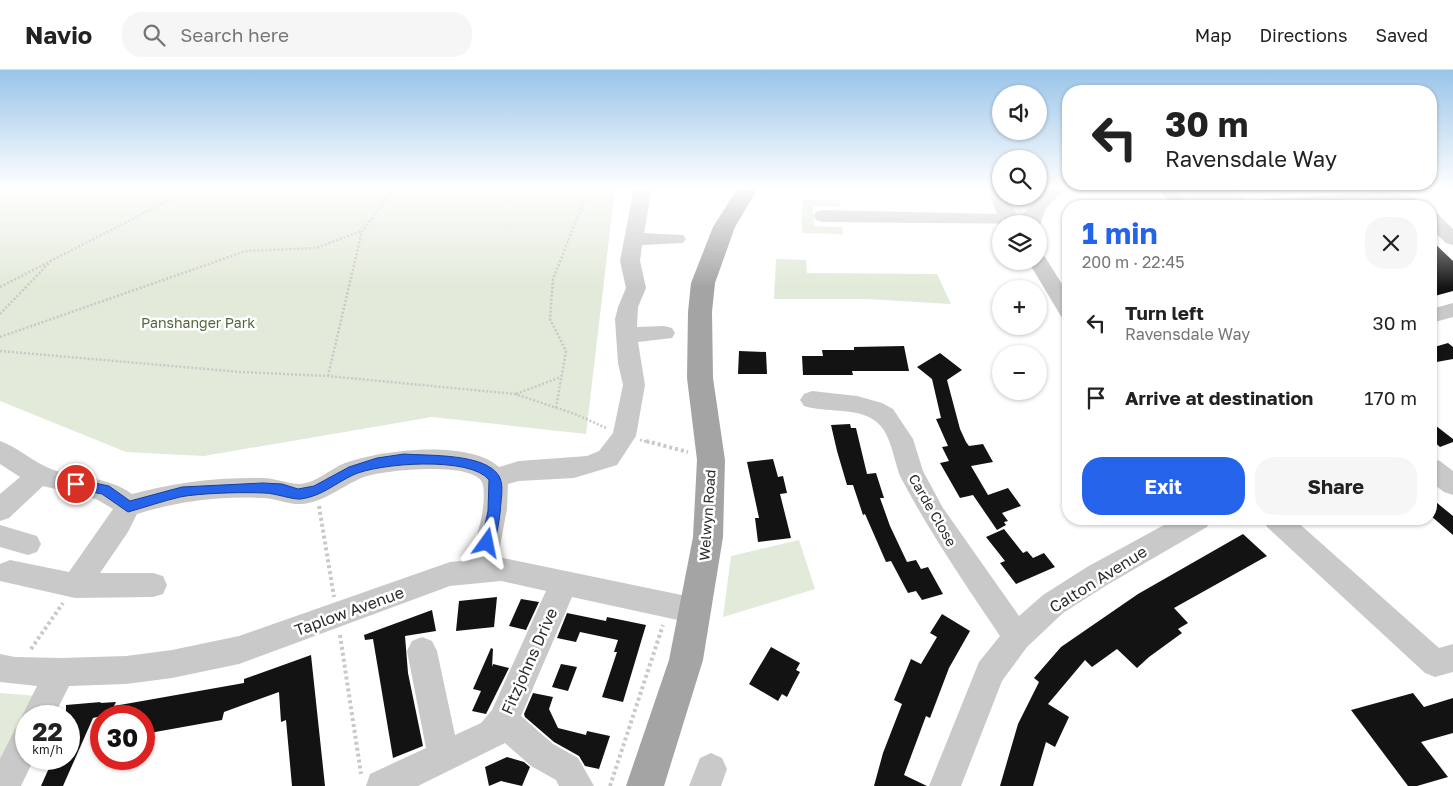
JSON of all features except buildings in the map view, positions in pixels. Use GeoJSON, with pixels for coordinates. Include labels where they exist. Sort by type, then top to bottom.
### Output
{"type":"FeatureCollection","features":[{"type":"Feature","properties":{"kind":"main road","name":"Welwyn Road"},"geometry":{"type":"LineString","coordinates":[[645,786],[686,660],[683,608],[708,537],[712,488],[710,448],[700,378],[700,312],[703,283],[711,257],[727,221]]}},
{"type":"Feature","properties":{"kind":"street"},"geometry":{"type":"LineString","coordinates":[[494,479],[519,471],[574,468],[608,458],[624,436],[634,384],[629,364],[627,335],[628,307],[636,288],[630,261],[637,221]]}},
{"type":"Feature","properties":{"kind":"street"},"geometry":{"type":"LineString","coordinates":[[1437,223],[1453,238]]}},
{"type":"Feature","properties":{"kind":"street"},"geometry":{"type":"LineString","coordinates":[[634,239],[676,239]]}},
{"type":"Feature","properties":{"kind":"street"},"geometry":{"type":"LineString","coordinates":[[1043,270],[1062,301]]}},
{"type":"Feature","properties":{"kind":"street"},"geometry":{"type":"LineString","coordinates":[[1437,314],[1453,310]]}},
{"type":"Feature","properties":{"kind":"street"},"geometry":{"type":"LineString","coordinates":[[627,335],[664,333]]}},
{"type":"Feature","properties":{"kind":"street","name":"Carde Close"},"geometry":{"type":"LineString","coordinates":[[812,400],[857,405],[874,409],[885,416],[901,439],[911,472],[934,516],[1017,637]]}},
{"type":"Feature","properties":{"kind":"street"},"geometry":{"type":"LineString","coordinates":[[0,451],[23,467],[39,474],[105,489],[128,506]]}},
{"type":"Feature","properties":{"kind":"street"},"geometry":{"type":"LineString","coordinates":[[75,586],[119,524],[128,506],[182,492],[263,488],[282,489],[298,494],[317,491],[349,472],[377,463],[404,459],[478,466],[490,472],[496,489],[494,511],[481,571]]}},
{"type":"Feature","properties":{"kind":"street"},"geometry":{"type":"LineString","coordinates":[[1437,473],[1453,485]]}},
{"type":"Feature","properties":{"kind":"street"},"geometry":{"type":"LineString","coordinates":[[0,510],[39,474]]}},
{"type":"Feature","properties":{"kind":"street","name":"Calton Avenue"},"geometry":{"type":"LineString","coordinates":[[944,786],[990,672],[1017,637],[1054,604],[1188,525]]}},
{"type":"Feature","properties":{"kind":"street"},"geometry":{"type":"LineString","coordinates":[[1283,525],[1435,663],[1453,658]]}},
{"type":"Feature","properties":{"kind":"street"},"geometry":{"type":"LineString","coordinates":[[0,536],[28,544]]}},
{"type":"Feature","properties":{"kind":"street","name":"Taplow Avenue"},"geometry":{"type":"LineString","coordinates":[[8,669],[61,672],[126,670],[172,664],[239,650],[450,574],[501,569],[563,584],[683,608]]}},
{"type":"Feature","properties":{"kind":"street"},"geometry":{"type":"LineString","coordinates":[[10,572],[75,586],[153,585]]}},
{"type":"Feature","properties":{"kind":"street","name":"Fitzjohns Drive"},"geometry":{"type":"LineString","coordinates":[[372,781],[444,757],[492,734],[503,721],[563,584]]}},
{"type":"Feature","properties":{"kind":"street"},"geometry":{"type":"LineString","coordinates":[[422,651],[444,757]]}},
{"type":"Feature","properties":{"kind":"street"},"geometry":{"type":"LineString","coordinates":[[44,705],[61,672]]}},
{"type":"Feature","properties":{"kind":"street"},"geometry":{"type":"LineString","coordinates":[[503,721],[542,756],[568,768],[578,786]]}},
{"type":"Feature","properties":{"kind":"street"},"geometry":{"type":"LineString","coordinates":[[4,786],[15,763]]}},
{"type":"Feature","properties":{"kind":"path"},"geometry":{"type":"LineString","coordinates":[[0,287],[126,221]]}},
{"type":"Feature","properties":{"kind":"path"},"geometry":{"type":"LineString","coordinates":[[328,376],[362,231],[369,221]]}},
{"type":"Feature","properties":{"kind":"path"},"geometry":{"type":"LineString","coordinates":[[556,408],[566,350],[550,319],[553,279],[576,221]]}},
{"type":"Feature","properties":{"kind":"path"},"geometry":{"type":"LineString","coordinates":[[0,337],[246,251],[316,248],[362,231]]}},
{"type":"Feature","properties":{"kind":"path"},"geometry":{"type":"LineString","coordinates":[[0,314],[53,258]]}},
{"type":"Feature","properties":{"kind":"path"},"geometry":{"type":"LineString","coordinates":[[0,351],[241,372],[328,376],[515,394],[574,414]]}},
{"type":"Feature","properties":{"kind":"path"},"geometry":{"type":"LineString","coordinates":[[515,394],[561,377]]}},
{"type":"Feature","properties":{"kind":"path"},"geometry":{"type":"LineString","coordinates":[[317,491],[337,615],[372,781]]}},
{"type":"Feature","properties":{"kind":"path"},"geometry":{"type":"LineString","coordinates":[[8,669],[75,586]]}},
{"type":"Feature","properties":{"kind":"path"},"geometry":{"type":"LineString","coordinates":[[610,786],[683,608]]}},
{"type":"Feature","properties":{"kind":"green space","name":"Panshanger Park"},"geometry":{"type":"Polygon","coordinates":[[[0,221],[611,221],[586,434],[432,417],[204,456],[126,452],[0,401],[0,221]]]}},
{"type":"Feature","properties":{"kind":"green space"},"geometry":{"type":"Polygon","coordinates":[[[802,221],[814,221],[814,226],[842,227],[843,234],[802,233],[802,221]]]}},
{"type":"Feature","properties":{"kind":"green space"},"geometry":{"type":"Polygon","coordinates":[[[776,259],[806,260],[807,273],[937,274],[951,304],[867,299],[774,299],[776,259]]]}},
{"type":"Feature","properties":{"kind":"green space"},"geometry":{"type":"Polygon","coordinates":[[[799,540],[815,589],[723,617],[731,556],[799,540]]]}},
{"type":"Feature","properties":{"kind":"green space"},"geometry":{"type":"Polygon","coordinates":[[[0,693],[38,696],[34,705],[15,705],[15,740],[0,761],[0,693]]]}},
{"type":"Feature","properties":{"kind":"route"},"geometry":{"type":"LineString","coordinates":[[76,484],[105,489],[128,506],[182,492],[263,488],[282,489],[298,494],[317,491],[349,472],[377,463],[404,459],[459,463],[478,466],[490,472],[494,479],[496,489],[494,511],[487,543]]}}]}
